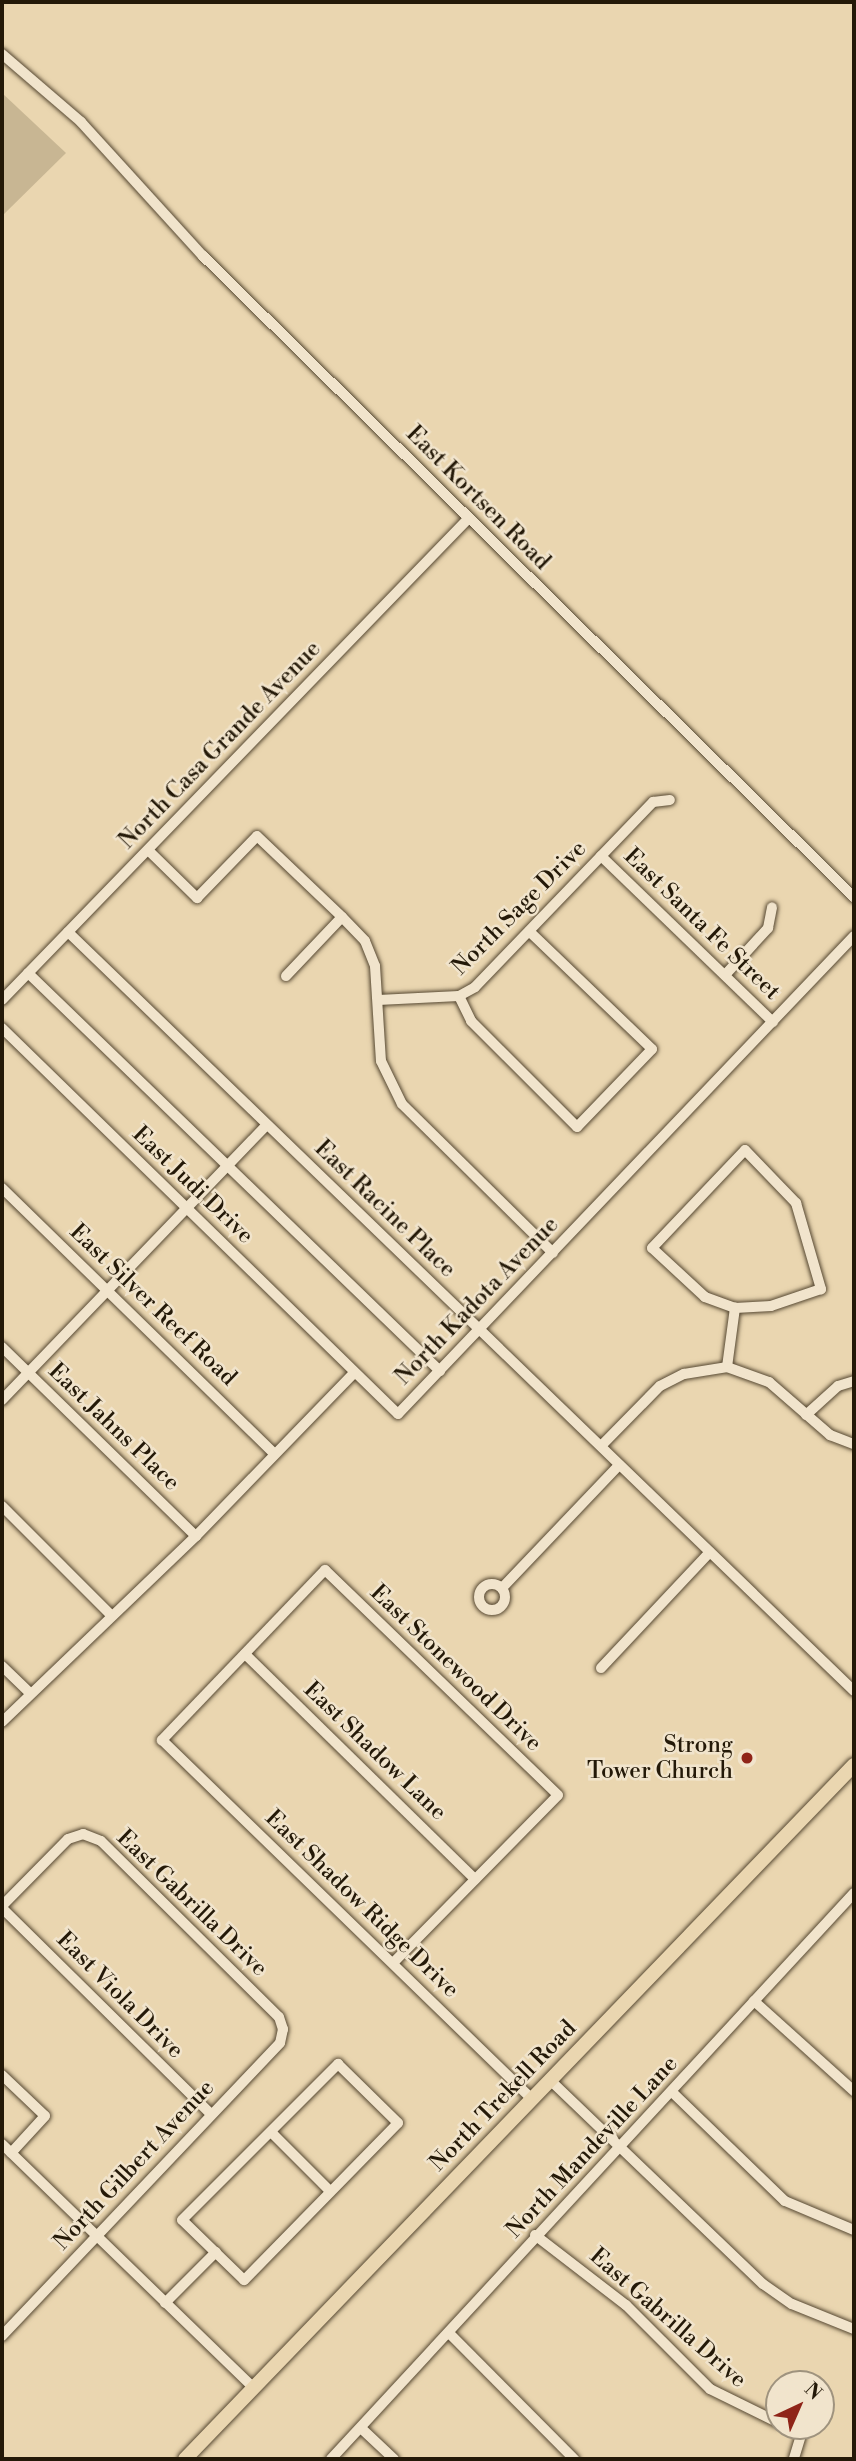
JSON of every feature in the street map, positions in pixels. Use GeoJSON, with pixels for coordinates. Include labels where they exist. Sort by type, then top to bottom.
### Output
{"type":"FeatureCollection","features":[{"type":"Feature","properties":{"kind":"main road","name":"North Trekell Road"},"geometry":{"type":"LineString","coordinates":[[185,2459],[854,1765]]}},
{"type":"Feature","properties":{"kind":"street","name":"East Kortsen Road"},"geometry":{"type":"LineString","coordinates":[[2,54],[81,122],[203,256],[854,897]]}},
{"type":"Feature","properties":{"kind":"street","name":"North Casa Grande Avenue"},"geometry":{"type":"LineString","coordinates":[[2,998],[469,519]]}},
{"type":"Feature","properties":{"kind":"street","name":"North Sage Drive"},"geometry":{"type":"LineString","coordinates":[[378,1000],[459,996],[529,931],[653,802],[670,800]]}},
{"type":"Feature","properties":{"kind":"street"},"geometry":{"type":"LineString","coordinates":[[148,850],[197,898],[257,836],[342,917],[365,941],[375,966],[382,1061],[402,1104],[553,1253]]}},
{"type":"Feature","properties":{"kind":"street","name":"East Santa Fe Street"},"geometry":{"type":"LineString","coordinates":[[601,856],[773,1022]]}},
{"type":"Feature","properties":{"kind":"street"},"geometry":{"type":"LineString","coordinates":[[725,975],[768,929],[772,907]]}},
{"type":"Feature","properties":{"kind":"street"},"geometry":{"type":"LineString","coordinates":[[286,976],[342,917]]}},
{"type":"Feature","properties":{"kind":"street"},"geometry":{"type":"LineString","coordinates":[[459,996],[471,1021],[577,1127],[652,1049],[529,931]]}},
{"type":"Feature","properties":{"kind":"street","name":"East Racine Place"},"geometry":{"type":"LineString","coordinates":[[68,932],[854,1691]]}},
{"type":"Feature","properties":{"kind":"street","name":"North Kadota Avenue"},"geometry":{"type":"LineString","coordinates":[[354,1373],[398,1414],[854,936]]}},
{"type":"Feature","properties":{"kind":"street"},"geometry":{"type":"LineString","coordinates":[[28,973],[440,1371]]}},
{"type":"Feature","properties":{"kind":"street","name":"East Judi Drive"},"geometry":{"type":"LineString","coordinates":[[2,1028],[354,1373]]}},
{"type":"Feature","properties":{"kind":"street"},"geometry":{"type":"LineString","coordinates":[[2,1400],[267,1125]]}},
{"type":"Feature","properties":{"kind":"street"},"geometry":{"type":"LineString","coordinates":[[745,1150],[796,1203],[821,1289],[771,1306],[735,1308],[705,1297],[652,1248],[745,1150]]}},
{"type":"Feature","properties":{"kind":"street","name":"East Silver Reef Road"},"geometry":{"type":"LineString","coordinates":[[2,1188],[274,1453]]}},
{"type":"Feature","properties":{"kind":"street"},"geometry":{"type":"LineString","coordinates":[[727,1367],[735,1308]]}},
{"type":"Feature","properties":{"kind":"street","name":"East Jahns Place"},"geometry":{"type":"LineString","coordinates":[[2,1347],[196,1536]]}},
{"type":"Feature","properties":{"kind":"street"},"geometry":{"type":"LineString","coordinates":[[601,1446],[660,1386],[684,1374],[727,1367],[769,1382],[806,1415],[854,1444]]}},
{"type":"Feature","properties":{"kind":"street"},"geometry":{"type":"LineString","coordinates":[[2,1722],[110,1614],[196,1536],[354,1373]]}},
{"type":"Feature","properties":{"kind":"street"},"geometry":{"type":"LineString","coordinates":[[806,1415],[838,1386],[854,1381]]}},
{"type":"Feature","properties":{"kind":"street"},"geometry":{"type":"LineString","coordinates":[[502,1588],[619,1465]]}},
{"type":"Feature","properties":{"kind":"street"},"geometry":{"type":"LineString","coordinates":[[2,1506],[110,1614]]}},
{"type":"Feature","properties":{"kind":"street"},"geometry":{"type":"LineString","coordinates":[[601,1668],[710,1552]]}},
{"type":"Feature","properties":{"kind":"street","name":"East Stonewood Drive"},"geometry":{"type":"LineString","coordinates":[[245,1654],[325,1570],[558,1795],[475,1879]]}},
{"type":"Feature","properties":{"kind":"street","name":"East Shadow Ridge Drive"},"geometry":{"type":"LineString","coordinates":[[245,1654],[162,1740],[532,2099]]}},
{"type":"Feature","properties":{"kind":"street","name":"East Shadow Lane"},"geometry":{"type":"LineString","coordinates":[[245,1654],[475,1879]]}},
{"type":"Feature","properties":{"kind":"street"},"geometry":{"type":"LineString","coordinates":[[2,1665],[30,1693]]}},
{"type":"Feature","properties":{"kind":"street","name":"East Gabrilla Drive"},"geometry":{"type":"LineString","coordinates":[[2,1907],[68,1839],[83,1834],[101,1841],[279,2017]]}},
{"type":"Feature","properties":{"kind":"street"},"geometry":{"type":"LineString","coordinates":[[393,1963],[475,1879]]}},
{"type":"Feature","properties":{"kind":"street","name":"North Mandeville Lane"},"geometry":{"type":"LineString","coordinates":[[331,2459],[451,2335],[535,2235],[672,2092],[854,1893]]}},
{"type":"Feature","properties":{"kind":"street","name":"East Viola Drive"},"geometry":{"type":"LineString","coordinates":[[2,1907],[209,2112]]}},
{"type":"Feature","properties":{"kind":"street"},"geometry":{"type":"LineString","coordinates":[[754,2000],[854,2091]]}},
{"type":"Feature","properties":{"kind":"street","name":"North Gilbert Avenue"},"geometry":{"type":"LineString","coordinates":[[2,2336],[209,2112],[280,2043],[279,2017]]}},
{"type":"Feature","properties":{"kind":"street"},"geometry":{"type":"LineString","coordinates":[[338,2064],[398,2123],[244,2280],[182,2220],[271,2132],[338,2064]]}},
{"type":"Feature","properties":{"kind":"street"},"geometry":{"type":"LineString","coordinates":[[2,2075],[45,2116],[11,2153]]}},
{"type":"Feature","properties":{"kind":"street"},"geometry":{"type":"LineString","coordinates":[[550,2080],[763,2284],[854,2329]]}},
{"type":"Feature","properties":{"kind":"street"},"geometry":{"type":"LineString","coordinates":[[672,2092],[785,2201],[854,2231]]}},
{"type":"Feature","properties":{"kind":"street"},"geometry":{"type":"LineString","coordinates":[[271,2132],[330,2191]]}},
{"type":"Feature","properties":{"kind":"street"},"geometry":{"type":"LineString","coordinates":[[2,2144],[254,2388]]}},
{"type":"Feature","properties":{"kind":"street","name":"East Gabrilla Drive"},"geometry":{"type":"LineString","coordinates":[[535,2235],[626,2305],[710,2389],[765,2416]]}},
{"type":"Feature","properties":{"kind":"street"},"geometry":{"type":"LineString","coordinates":[[166,2303],[216,2252]]}},
{"type":"Feature","properties":{"kind":"street"},"geometry":{"type":"LineString","coordinates":[[451,2335],[574,2459]]}},
{"type":"Feature","properties":{"kind":"street"},"geometry":{"type":"LineString","coordinates":[[362,2429],[394,2459]]}},
{"type":"Feature","properties":{"kind":"street"},"geometry":{"type":"LineString","coordinates":[[794,2459],[800,2440]]}},
{"type":"Feature","properties":{"kind":"shaded area"},"geometry":{"type":"Polygon","coordinates":[[[2,93],[66,153],[2,216],[2,93]]]}},
{"type":"Feature","properties":{"kind":"place","name":"Strong Tower Church"},"geometry":{"type":"Point","coordinates":[747,1758]}}]}
